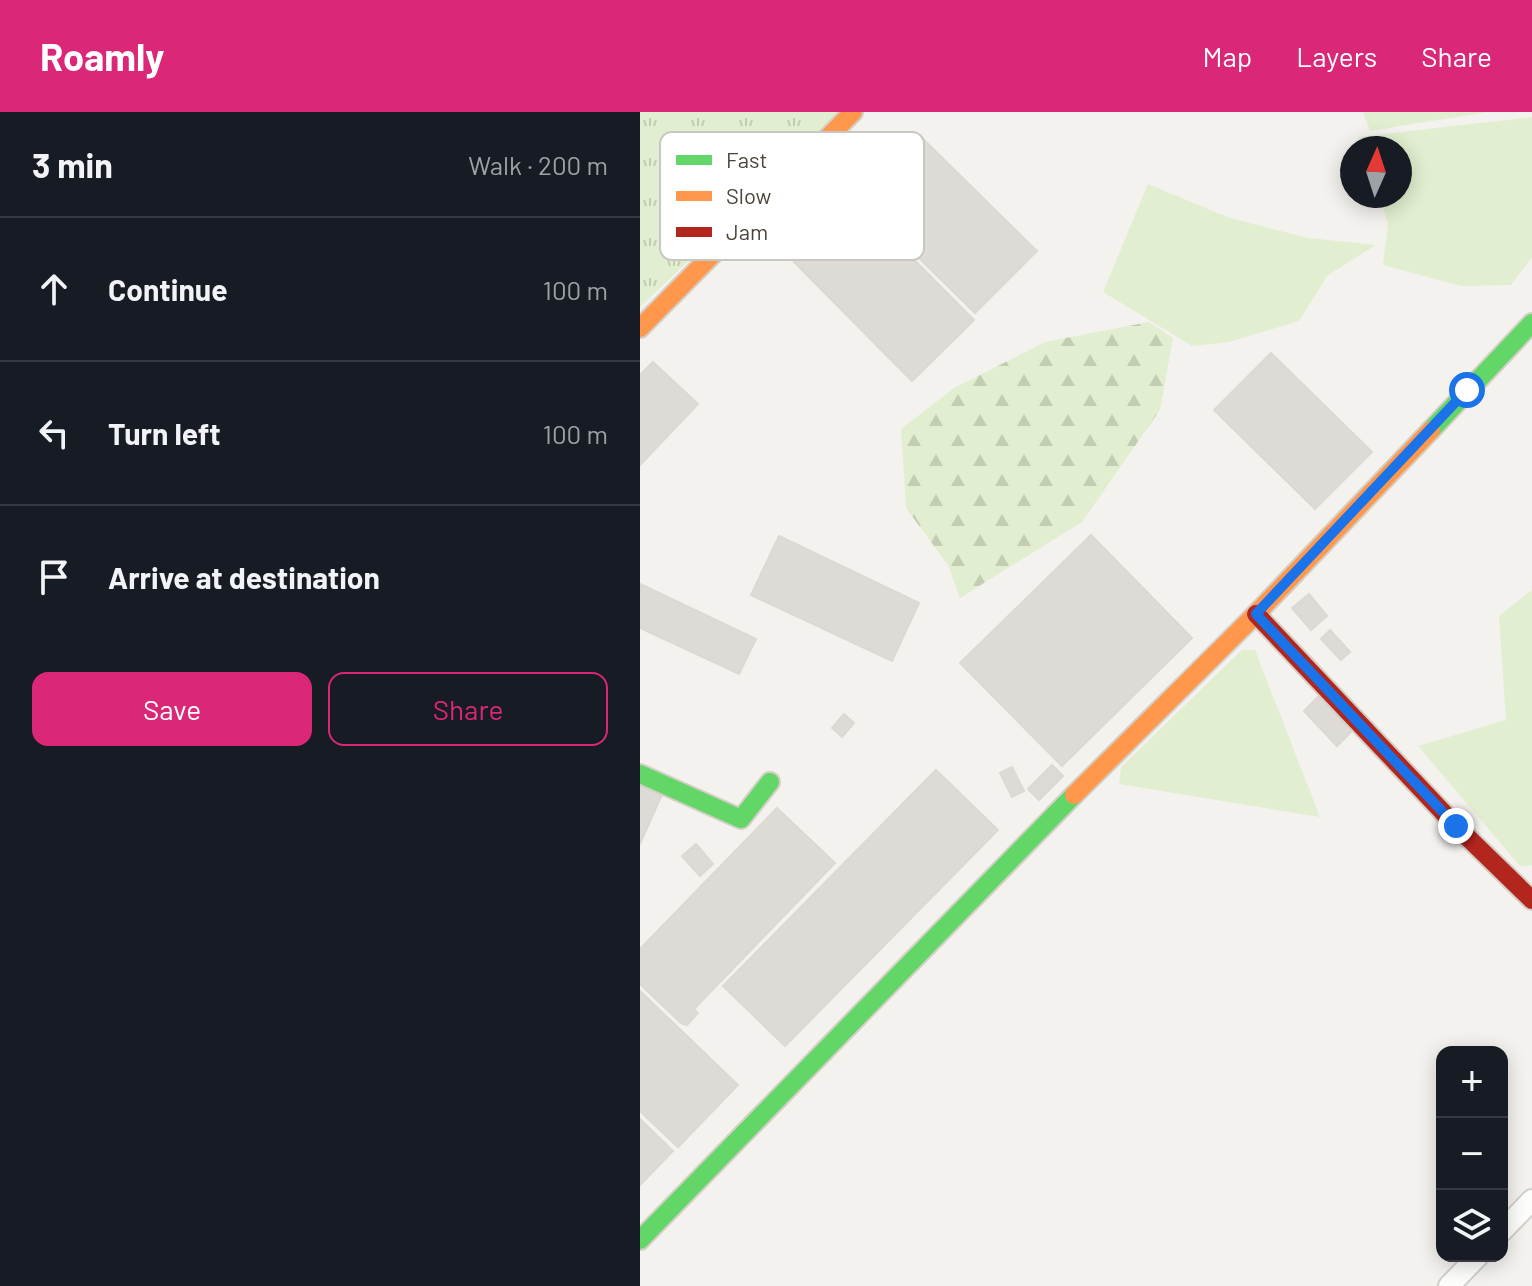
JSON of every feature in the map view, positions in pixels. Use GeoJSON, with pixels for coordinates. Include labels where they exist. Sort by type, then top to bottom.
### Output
{"type":"FeatureCollection","features":[{"type":"Feature","properties":{"kind":"street"},"geometry":{"type":"LineString","coordinates":[[833,132],[853,112]]}},
{"type":"Feature","properties":{"kind":"street"},"geometry":{"type":"LineString","coordinates":[[640,328],[707,260]]}},
{"type":"Feature","properties":{"kind":"street"},"geometry":{"type":"LineString","coordinates":[[640,1240],[1060,809],[1256,614],[1532,323]]}},
{"type":"Feature","properties":{"kind":"street"},"geometry":{"type":"LineString","coordinates":[[1256,614],[1456,826],[1532,900]]}},
{"type":"Feature","properties":{"kind":"street"},"geometry":{"type":"LineString","coordinates":[[640,774],[741,819],[770,782]]}},
{"type":"Feature","properties":{"kind":"street"},"geometry":{"type":"LineString","coordinates":[[1508,1225],[1532,1200]]}},
{"type":"Feature","properties":{"kind":"street"},"geometry":{"type":"LineString","coordinates":[[1449,1286],[1472,1262]]}},
{"type":"Feature","properties":{"kind":"green space"},"geometry":{"type":"Polygon","coordinates":[[[640,112],[846,112],[825,132],[660,132],[660,260],[690,260],[640,307],[640,112]]]}},
{"type":"Feature","properties":{"kind":"green space"},"geometry":{"type":"Polygon","coordinates":[[[1363,112],[1487,112],[1370,131],[1363,112]]]}},
{"type":"Feature","properties":{"kind":"green space"},"geometry":{"type":"Polygon","coordinates":[[[1532,117],[1532,257],[1511,285],[1461,286],[1383,265],[1388,223],[1383,208],[1412,208],[1412,136],[1367,136],[1532,117]]]}},
{"type":"Feature","properties":{"kind":"green space"},"geometry":{"type":"Polygon","coordinates":[[[1148,184],[1227,217],[1308,238],[1376,245],[1328,275],[1299,321],[1229,342],[1192,346],[1103,292],[1148,184]]]}},
{"type":"Feature","properties":{"kind":"green space"},"geometry":{"type":"Polygon","coordinates":[[[1149,322],[1173,338],[1160,410],[1082,522],[960,598],[948,565],[906,508],[901,429],[954,388],[1045,342],[1149,322]]]}},
{"type":"Feature","properties":{"kind":"green space"},"geometry":{"type":"Polygon","coordinates":[[[1532,590],[1532,865],[1520,866],[1418,746],[1506,720],[1499,616],[1532,590]]]}},
{"type":"Feature","properties":{"kind":"green space"},"geometry":{"type":"Polygon","coordinates":[[[1242,650],[1255,650],[1320,817],[1119,784],[1121,767],[1242,650]]]}},
{"type":"Feature","properties":{"kind":"building"},"geometry":{"type":"Polygon","coordinates":[[[924,140],[1037,251],[975,313],[921,260],[924,260],[924,140]]]}},
{"type":"Feature","properties":{"kind":"building"},"geometry":{"type":"Polygon","coordinates":[[[915,260],[974,320],[912,381],[794,262],[915,260]]]}},
{"type":"Feature","properties":{"kind":"building"},"geometry":{"type":"Polygon","coordinates":[[[1271,353],[1372,452],[1315,509],[1214,410],[1271,353]]]}},
{"type":"Feature","properties":{"kind":"building"},"geometry":{"type":"Polygon","coordinates":[[[653,362],[698,404],[640,465],[640,375],[653,362]]]}},
{"type":"Feature","properties":{"kind":"building"},"geometry":{"type":"Polygon","coordinates":[[[1091,535],[1192,638],[1062,766],[960,663],[1091,535]]]}},
{"type":"Feature","properties":{"kind":"building"},"geometry":{"type":"Polygon","coordinates":[[[779,536],[919,603],[892,661],[751,595],[779,536]]]}},
{"type":"Feature","properties":{"kind":"building"},"geometry":{"type":"Polygon","coordinates":[[[640,584],[756,639],[739,674],[640,628],[640,584]]]}},
{"type":"Feature","properties":{"kind":"building"},"geometry":{"type":"Polygon","coordinates":[[[1309,594],[1327,616],[1311,630],[1292,608],[1309,594]]]}},
{"type":"Feature","properties":{"kind":"building"},"geometry":{"type":"Polygon","coordinates":[[[1330,630],[1350,652],[1341,660],[1321,639],[1330,630]]]}},
{"type":"Feature","properties":{"kind":"building"},"geometry":{"type":"Polygon","coordinates":[[[1320,695],[1355,728],[1337,746],[1304,711],[1320,695]]]}},
{"type":"Feature","properties":{"kind":"building"},"geometry":{"type":"Polygon","coordinates":[[[844,714],[854,723],[842,737],[832,728],[844,714]]]}},
{"type":"Feature","properties":{"kind":"building"},"geometry":{"type":"Polygon","coordinates":[[[1052,765],[1063,776],[1039,800],[1028,789],[1052,765]]]}},
{"type":"Feature","properties":{"kind":"building"},"geometry":{"type":"Polygon","coordinates":[[[1012,767],[1024,791],[1012,797],[1000,773],[1012,767]]]}},
{"type":"Feature","properties":{"kind":"building"},"geometry":{"type":"Polygon","coordinates":[[[936,770],[998,830],[785,1046],[723,986],[936,770]]]}},
{"type":"Feature","properties":{"kind":"building"},"geometry":{"type":"Polygon","coordinates":[[[640,781],[663,792],[640,844],[640,781]]]}},
{"type":"Feature","properties":{"kind":"building"},"geometry":{"type":"Polygon","coordinates":[[[777,808],[835,863],[694,1009],[698,1013],[687,1025],[681,1023],[640,984],[640,949],[777,808]]]}},
{"type":"Feature","properties":{"kind":"building"},"geometry":{"type":"Polygon","coordinates":[[[696,844],[713,864],[700,876],[682,856],[696,844]]]}},
{"type":"Feature","properties":{"kind":"building"},"geometry":{"type":"Polygon","coordinates":[[[640,991],[738,1085],[678,1147],[640,1111],[640,991]]]}},
{"type":"Feature","properties":{"kind":"building"},"geometry":{"type":"Polygon","coordinates":[[[640,1119],[673,1151],[640,1185],[640,1119]]]}},
{"type":"Feature","properties":{"kind":"traffic: fast"},"geometry":{"type":"LineString","coordinates":[[1431,430],[1532,323]]}},
{"type":"Feature","properties":{"kind":"traffic: fast"},"geometry":{"type":"LineString","coordinates":[[640,774],[741,819],[770,782]]}},
{"type":"Feature","properties":{"kind":"traffic: fast"},"geometry":{"type":"LineString","coordinates":[[640,1240],[1074,795]]}},
{"type":"Feature","properties":{"kind":"traffic: slow"},"geometry":{"type":"LineString","coordinates":[[833,132],[853,112]]}},
{"type":"Feature","properties":{"kind":"traffic: slow"},"geometry":{"type":"LineString","coordinates":[[640,328],[707,260]]}},
{"type":"Feature","properties":{"kind":"traffic: slow"},"geometry":{"type":"LineString","coordinates":[[1074,795],[1256,614],[1431,430]]}},
{"type":"Feature","properties":{"kind":"traffic: jam"},"geometry":{"type":"LineString","coordinates":[[1256,614],[1456,826],[1532,900]]}},
{"type":"Feature","properties":{"kind":"route"},"geometry":{"type":"LineString","coordinates":[[1456,826],[1256,614],[1467,390]]}}]}
